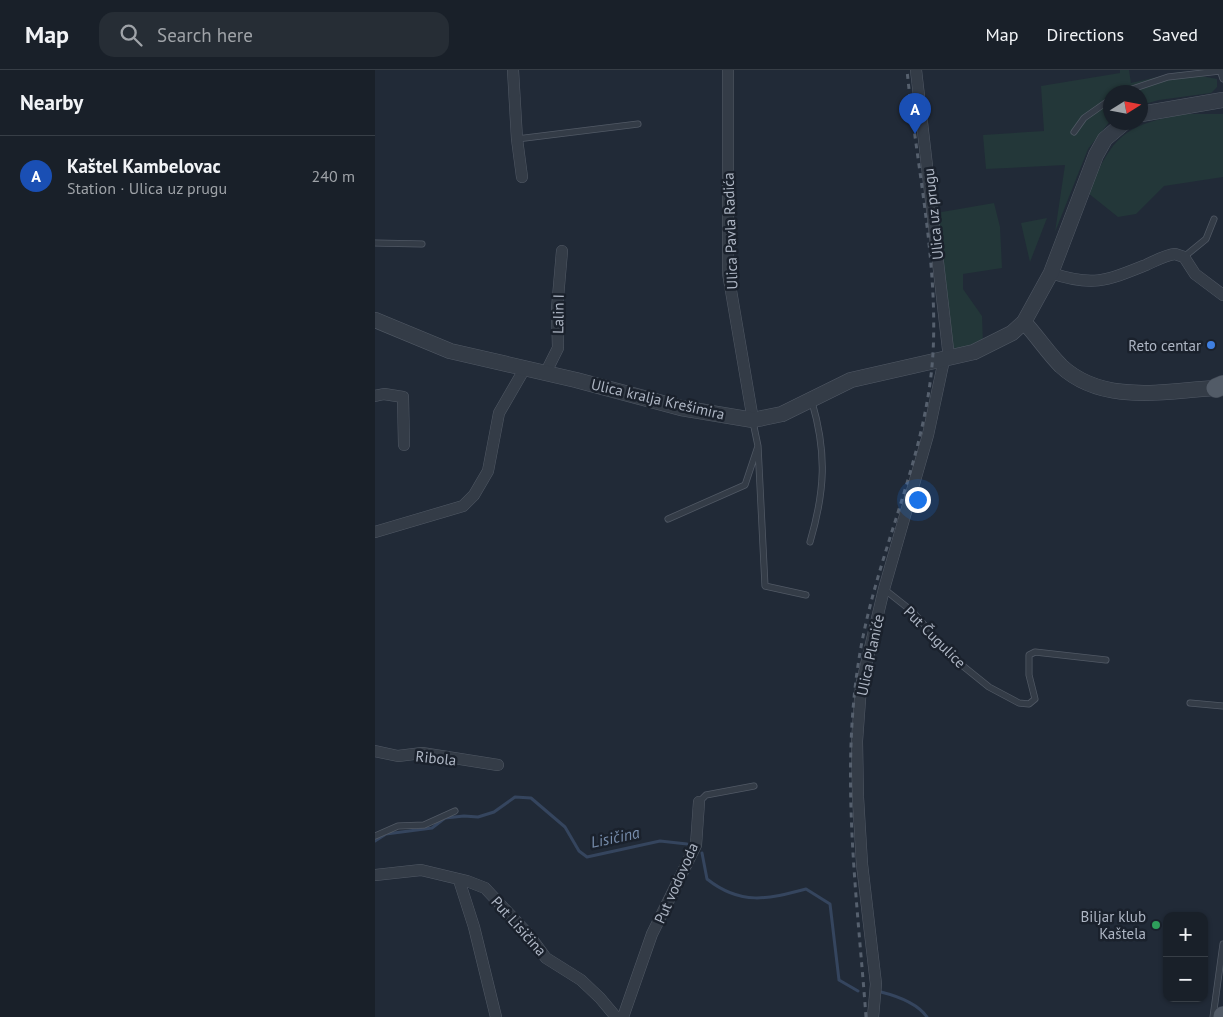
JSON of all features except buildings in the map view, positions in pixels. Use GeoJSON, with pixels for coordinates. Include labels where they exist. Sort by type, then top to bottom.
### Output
{"type":"FeatureCollection","features":[{"type":"Feature","properties":{"kind":"street"},"geometry":{"type":"LineString","coordinates":[[513,70],[517,139],[522,177]]}},
{"type":"Feature","properties":{"kind":"street","name":"Ulica Pavla Radića"},"geometry":{"type":"LineString","coordinates":[[728,70],[728,273],[753,420]]}},
{"type":"Feature","properties":{"kind":"street","name":"Ulica uz prugu"},"geometry":{"type":"LineString","coordinates":[[916,70],[947,359]]}},
{"type":"Feature","properties":{"kind":"street"},"geometry":{"type":"LineString","coordinates":[[1148,113],[1223,100]]}},
{"type":"Feature","properties":{"kind":"street","name":"Ulica kralja Krešimira"},"geometry":{"type":"LineString","coordinates":[[375,320],[449,351],[525,368],[681,408],[753,420],[782,414],[851,380],[947,359],[989,346],[1013,333],[1024,322],[1051,273],[1095,155],[1105,139],[1116,130]]}},
{"type":"Feature","properties":{"kind":"street","name":"Lalin I"},"geometry":{"type":"LineString","coordinates":[[545,374],[558,348],[557,308],[562,251]]}},
{"type":"Feature","properties":{"kind":"street"},"geometry":{"type":"LineString","coordinates":[[1051,273],[1074,281],[1104,280],[1116,278],[1171,254],[1184,257],[1200,278],[1223,295]]}},
{"type":"Feature","properties":{"kind":"street"},"geometry":{"type":"LineString","coordinates":[[1024,322],[1060,365],[1079,380],[1101,390],[1121,393],[1221,387]]}},
{"type":"Feature","properties":{"kind":"street","name":"Ulica Planiće"},"geometry":{"type":"LineString","coordinates":[[873,1017],[876,988],[862,864],[857,741],[861,686],[884,589],[917,476],[947,359]]}},
{"type":"Feature","properties":{"kind":"street"},"geometry":{"type":"LineString","coordinates":[[375,532],[463,506],[474,495],[488,471],[499,414],[525,368]]}},
{"type":"Feature","properties":{"kind":"street"},"geometry":{"type":"LineString","coordinates":[[375,396],[384,394],[403,397],[404,445]]}},
{"type":"Feature","properties":{"kind":"street","name":"Ribola"},"geometry":{"type":"LineString","coordinates":[[375,751],[399,756],[422,753],[498,765]]}},
{"type":"Feature","properties":{"kind":"street","name":"Put vodovoda"},"geometry":{"type":"LineString","coordinates":[[623,1017],[652,934],[696,845],[699,802]]}},
{"type":"Feature","properties":{"kind":"street","name":"Put Lisičina"},"geometry":{"type":"LineString","coordinates":[[375,875],[421,870],[485,888],[529,934],[546,958],[581,980],[616,1017]]}},
{"type":"Feature","properties":{"kind":"street"},"geometry":{"type":"LineString","coordinates":[[459,880],[474,927],[496,1017]]}},
{"type":"Feature","properties":{"kind":"lane"},"geometry":{"type":"LineString","coordinates":[[1144,85],[1168,77],[1220,70],[1223,79]]}},
{"type":"Feature","properties":{"kind":"lane"},"geometry":{"type":"LineString","coordinates":[[1074,132],[1084,118],[1103,105]]}},
{"type":"Feature","properties":{"kind":"lane"},"geometry":{"type":"LineString","coordinates":[[517,139],[638,124]]}},
{"type":"Feature","properties":{"kind":"lane"},"geometry":{"type":"LineString","coordinates":[[1184,257],[1207,239],[1214,219]]}},
{"type":"Feature","properties":{"kind":"lane"},"geometry":{"type":"LineString","coordinates":[[375,243],[422,244]]}},
{"type":"Feature","properties":{"kind":"lane"},"geometry":{"type":"LineString","coordinates":[[810,542],[819,512],[823,478],[821,433],[811,400]]}},
{"type":"Feature","properties":{"kind":"lane"},"geometry":{"type":"LineString","coordinates":[[753,420],[758,446],[765,586],[805,595]]}},
{"type":"Feature","properties":{"kind":"lane"},"geometry":{"type":"LineString","coordinates":[[667,519],[745,485],[758,446]]}},
{"type":"Feature","properties":{"kind":"lane","name":"Put Čugulice"},"geometry":{"type":"LineString","coordinates":[[884,589],[913,612],[953,658],[989,687],[1019,703],[1029,704],[1035,699],[1028,663],[1029,655],[1035,652],[1106,660]]}},
{"type":"Feature","properties":{"kind":"lane"},"geometry":{"type":"LineString","coordinates":[[1190,703],[1223,706]]}},
{"type":"Feature","properties":{"kind":"lane","name":"Put vodovoda"},"geometry":{"type":"LineString","coordinates":[[699,802],[706,796],[754,786]]}},
{"type":"Feature","properties":{"kind":"lane"},"geometry":{"type":"LineString","coordinates":[[375,836],[398,826],[424,825],[455,811]]}},
{"type":"Feature","properties":{"kind":"lane"},"geometry":{"type":"LineString","coordinates":[[1213,1017],[1223,944]]}},
{"type":"Feature","properties":{"kind":"green space"},"geometry":{"type":"Polygon","coordinates":[[[1120,70],[1129,70],[1131,83],[1180,72],[1217,79],[1217,87],[1211,93],[1148,103],[1148,85],[1103,85],[1103,130],[1088,149],[1055,232],[1065,165],[986,169],[983,135],[1044,131],[1041,86],[1120,73],[1120,70]]]}},
{"type":"Feature","properties":{"kind":"green space"},"geometry":{"type":"Polygon","coordinates":[[[1185,114],[1223,114],[1223,177],[1164,186],[1136,214],[1118,217],[1088,193],[1105,158],[1123,136],[1132,130],[1148,130],[1148,123],[1185,114]]]}},
{"type":"Feature","properties":{"kind":"green space"},"geometry":{"type":"Polygon","coordinates":[[[994,203],[1000,227],[1002,268],[963,274],[963,289],[982,316],[983,343],[953,351],[936,213],[994,203]]]}},
{"type":"Feature","properties":{"kind":"green space"},"geometry":{"type":"Polygon","coordinates":[[[1047,218],[1030,262],[1021,223],[1047,218]]]}},
{"type":"Feature","properties":{"kind":"waterway","name":"Lisičina"},"geometry":{"type":"LineString","coordinates":[[375,841],[386,834],[432,828],[445,818],[478,817],[494,812],[515,797],[531,798],[565,827],[579,851],[587,857],[660,841],[687,844]]}},
{"type":"Feature","properties":{"kind":"waterway"},"geometry":{"type":"LineString","coordinates":[[702,853],[707,879],[719,888],[731,893],[755,898],[806,889],[830,904],[839,980],[858,991]]}},
{"type":"Feature","properties":{"kind":"waterway","name":"Lisičina"},"geometry":{"type":"LineString","coordinates":[[881,992],[912,1004],[927,1017]]}},
{"type":"Feature","properties":{"kind":"railway"},"geometry":{"type":"LineString","coordinates":[[866,1017],[852,832],[851,739],[855,693],[861,647],[869,610],[922,428],[929,391],[933,353],[934,318],[929,247],[907,70]]}},
{"type":"Feature","properties":{"kind":"place","name":"Kaštel Kambelovac"},"geometry":{"type":"Point","coordinates":[915,134]}},
{"type":"Feature","properties":{"kind":"place","name":"Reto centar"},"geometry":{"type":"Point","coordinates":[1211,345]}},
{"type":"Feature","properties":{"kind":"place","name":"Biljar klub Kaštela"},"geometry":{"type":"Point","coordinates":[1156,925]}}]}
